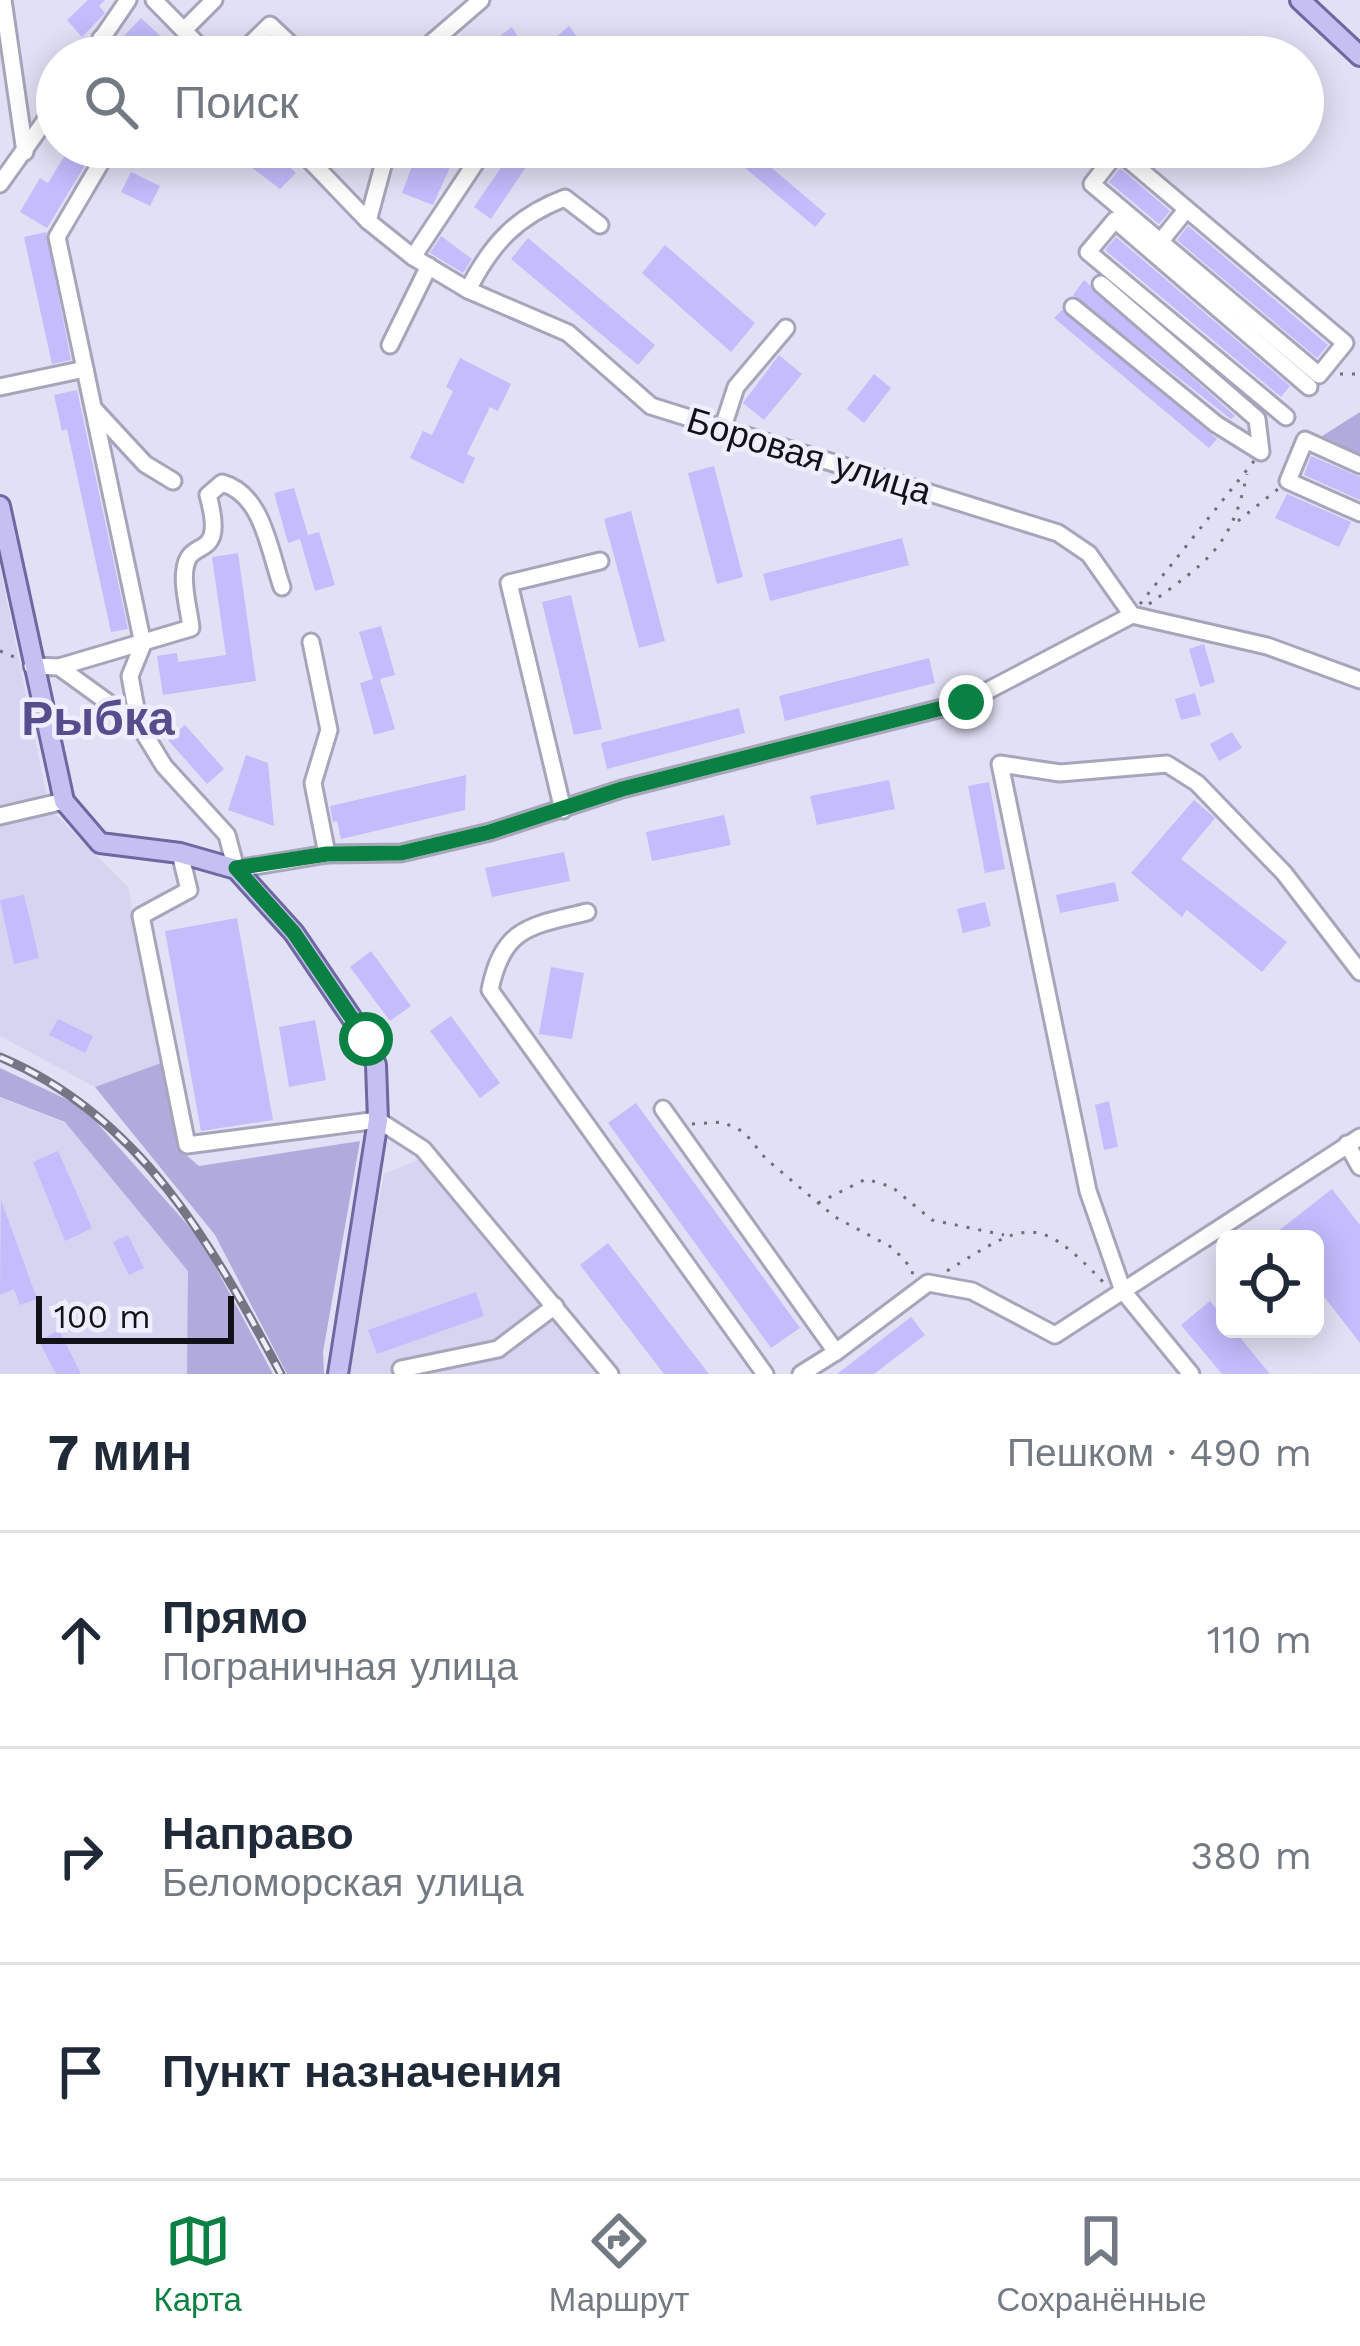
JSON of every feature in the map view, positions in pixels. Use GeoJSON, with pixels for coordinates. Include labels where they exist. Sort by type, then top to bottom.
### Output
{"type":"FeatureCollection","features":[{"type":"Feature","properties":{"kind":"main road"},"geometry":{"type":"LineString","coordinates":[[1300,0],[1360,56]]}},
{"type":"Feature","properties":{"kind":"main road"},"geometry":{"type":"LineString","coordinates":[[0,506],[64,802],[100,843],[180,853],[236,868],[294,933],[366,1039],[376,1065],[378,1120],[338,1374]]}},
{"type":"Feature","properties":{"kind":"street"},"geometry":{"type":"LineString","coordinates":[[3,0],[25,152]]}},
{"type":"Feature","properties":{"kind":"street"},"geometry":{"type":"LineString","coordinates":[[102,36],[128,0]]}},
{"type":"Feature","properties":{"kind":"street"},"geometry":{"type":"LineString","coordinates":[[154,0],[190,36]]}},
{"type":"Feature","properties":{"kind":"street"},"geometry":{"type":"LineString","coordinates":[[184,30],[214,0]]}},
{"type":"Feature","properties":{"kind":"street"},"geometry":{"type":"LineString","coordinates":[[439,36],[481,0]]}},
{"type":"Feature","properties":{"kind":"street"},"geometry":{"type":"LineString","coordinates":[[0,184],[36,136]]}},
{"type":"Feature","properties":{"kind":"street"},"geometry":{"type":"LineString","coordinates":[[98,168],[57,237],[143,644],[130,676],[139,725],[164,766],[227,836],[236,868],[327,854],[401,853],[563,810],[622,789],[966,702],[1132,615],[1267,646],[1360,680]]}},
{"type":"Feature","properties":{"kind":"street","name":"Боровая улица"},"geometry":{"type":"LineString","coordinates":[[317,168],[368,221],[421,262],[468,290],[568,333],[651,406],[1058,533],[1089,554],[1132,615]]}},
{"type":"Feature","properties":{"kind":"street"},"geometry":{"type":"LineString","coordinates":[[368,221],[382,168]]}},
{"type":"Feature","properties":{"kind":"street"},"geometry":{"type":"LineString","coordinates":[[390,345],[421,262],[474,168]]}},
{"type":"Feature","properties":{"kind":"street"},"geometry":{"type":"LineString","coordinates":[[1105,168],[1092,184],[1314,381]]}},
{"type":"Feature","properties":{"kind":"street"},"geometry":{"type":"LineString","coordinates":[[1138,168],[1345,343],[1314,381]]}},
{"type":"Feature","properties":{"kind":"street"},"geometry":{"type":"LineString","coordinates":[[468,290],[487,257],[527,212],[565,198],[600,225]]}},
{"type":"Feature","properties":{"kind":"street"},"geometry":{"type":"LineString","coordinates":[[1160,242],[1186,210]]}},
{"type":"Feature","properties":{"kind":"street"},"geometry":{"type":"LineString","coordinates":[[1286,417],[1088,252],[1115,220],[1314,381]]}},
{"type":"Feature","properties":{"kind":"street"},"geometry":{"type":"LineString","coordinates":[[1101,284],[1257,419],[1261,452]]}},
{"type":"Feature","properties":{"kind":"street"},"geometry":{"type":"LineString","coordinates":[[1072,307],[1216,424],[1261,452]]}},
{"type":"Feature","properties":{"kind":"street"},"geometry":{"type":"LineString","coordinates":[[722,430],[736,388],[786,328]]}},
{"type":"Feature","properties":{"kind":"street"},"geometry":{"type":"LineString","coordinates":[[0,387],[85,369]]}},
{"type":"Feature","properties":{"kind":"street"},"geometry":{"type":"LineString","coordinates":[[95,410],[145,464],[173,481]]}},
{"type":"Feature","properties":{"kind":"street"},"geometry":{"type":"LineString","coordinates":[[1360,465],[1305,440],[1288,481],[1360,513]]}},
{"type":"Feature","properties":{"kind":"street"},"geometry":{"type":"LineString","coordinates":[[32,666],[59,667],[191,628],[184,567],[191,556],[210,546],[217,531],[208,495],[212,487],[239,488],[253,503],[282,587]]}},
{"type":"Feature","properties":{"kind":"street"},"geometry":{"type":"LineString","coordinates":[[563,810],[508,583],[600,561]]}},
{"type":"Feature","properties":{"kind":"street"},"geometry":{"type":"LineString","coordinates":[[310,642],[329,730],[313,783],[327,854]]}},
{"type":"Feature","properties":{"kind":"street"},"geometry":{"type":"LineString","coordinates":[[59,667],[139,725]]}},
{"type":"Feature","properties":{"kind":"street"},"geometry":{"type":"LineString","coordinates":[[1191,1374],[1123,1291],[1088,1191],[1000,764],[1060,773],[1167,764],[1197,783],[1284,873],[1360,972]]}},
{"type":"Feature","properties":{"kind":"street"},"geometry":{"type":"LineString","coordinates":[[0,815],[64,802]]}},
{"type":"Feature","properties":{"kind":"street"},"geometry":{"type":"LineString","coordinates":[[180,853],[189,890],[141,916],[187,1145],[378,1120],[423,1149],[610,1374]]}},
{"type":"Feature","properties":{"kind":"street"},"geometry":{"type":"LineString","coordinates":[[587,912],[523,928],[496,958],[490,990],[765,1374]]}},
{"type":"Feature","properties":{"kind":"street"},"geometry":{"type":"LineString","coordinates":[[663,1109],[836,1352]]}},
{"type":"Feature","properties":{"kind":"street"},"geometry":{"type":"LineString","coordinates":[[801,1374],[928,1283],[972,1292],[1055,1335],[1353,1141],[1360,1167]]}},
{"type":"Feature","properties":{"kind":"street"},"geometry":{"type":"LineString","coordinates":[[401,1369],[498,1349],[555,1306]]}},
{"type":"Feature","properties":{"kind":"path"},"geometry":{"type":"LineString","coordinates":[[1314,381],[1360,374]]}},
{"type":"Feature","properties":{"kind":"path"},"geometry":{"type":"LineString","coordinates":[[1132,615],[1261,452]]}},
{"type":"Feature","properties":{"kind":"path"},"geometry":{"type":"LineString","coordinates":[[1238,522],[1248,470]]}},
{"type":"Feature","properties":{"kind":"path"},"geometry":{"type":"LineString","coordinates":[[1132,615],[1197,569],[1238,522],[1288,481]]}},
{"type":"Feature","properties":{"kind":"path"},"geometry":{"type":"LineString","coordinates":[[675,1125],[722,1122],[744,1132],[766,1160],[818,1203],[893,1248],[913,1270],[907,1299]]}},
{"type":"Feature","properties":{"kind":"path"},"geometry":{"type":"LineString","coordinates":[[818,1203],[866,1179],[892,1187],[932,1220],[1005,1235],[1031,1231],[1064,1241],[1106,1285],[1123,1291]]}},
{"type":"Feature","properties":{"kind":"path"},"geometry":{"type":"LineString","coordinates":[[928,1283],[1005,1235]]}},
{"type":"Feature","properties":{"kind":"shaded area"},"geometry":{"type":"Polygon","coordinates":[[[1360,412],[1360,456],[1319,438],[1360,412]]]}},
{"type":"Feature","properties":{"kind":"shaded area"},"geometry":{"type":"Polygon","coordinates":[[[0,567],[49,808],[128,887],[164,1062],[95,1087],[0,1036],[0,567]]]}},
{"type":"Feature","properties":{"kind":"shaded area"},"geometry":{"type":"Polygon","coordinates":[[[164,1062],[185,1154],[199,1166],[360,1141],[323,1352],[324,1374],[287,1374],[215,1235],[95,1087],[164,1062]]]}},
{"type":"Feature","properties":{"kind":"shaded area"},"geometry":{"type":"Polygon","coordinates":[[[0,1068],[83,1107],[201,1240],[273,1374],[187,1374],[188,1271],[65,1122],[0,1097],[0,1068]]]}},
{"type":"Feature","properties":{"kind":"shaded area"},"geometry":{"type":"Polygon","coordinates":[[[0,1098],[68,1124],[189,1271],[187,1374],[0,1374],[0,1098]]]}},
{"type":"Feature","properties":{"kind":"shaded area"},"geometry":{"type":"Polygon","coordinates":[[[418,1160],[599,1374],[346,1374],[384,1174],[418,1160]]]}},
{"type":"Feature","properties":{"kind":"building"},"geometry":{"type":"Polygon","coordinates":[[[88,0],[105,0],[99,6],[105,13],[83,36],[67,20],[88,0]]]}},
{"type":"Feature","properties":{"kind":"building"},"geometry":{"type":"Polygon","coordinates":[[[141,18],[160,36],[124,36],[141,18]]]}},
{"type":"Feature","properties":{"kind":"building"},"geometry":{"type":"Polygon","coordinates":[[[569,26],[576,36],[557,36],[569,26]]]}},
{"type":"Feature","properties":{"kind":"building"},"geometry":{"type":"Polygon","coordinates":[[[57,168],[83,168],[47,228],[20,212],[40,178],[48,183],[57,168]]]}},
{"type":"Feature","properties":{"kind":"building"},"geometry":{"type":"Polygon","coordinates":[[[252,168],[291,168],[296,173],[280,189],[252,168]]]}},
{"type":"Feature","properties":{"kind":"building"},"geometry":{"type":"Polygon","coordinates":[[[411,168],[450,168],[433,205],[402,193],[411,168]]]}},
{"type":"Feature","properties":{"kind":"building"},"geometry":{"type":"Polygon","coordinates":[[[501,168],[525,168],[491,219],[474,207],[501,168]]]}},
{"type":"Feature","properties":{"kind":"building"},"geometry":{"type":"Polygon","coordinates":[[[745,168],[772,168],[826,214],[815,227],[745,168]]]}},
{"type":"Feature","properties":{"kind":"building"},"geometry":{"type":"Polygon","coordinates":[[[1120,168],[1170,211],[1159,224],[1109,182],[1120,168]]]}},
{"type":"Feature","properties":{"kind":"building"},"geometry":{"type":"Polygon","coordinates":[[[131,172],[160,186],[150,206],[121,192],[131,172]]]}},
{"type":"Feature","properties":{"kind":"building"},"geometry":{"type":"Polygon","coordinates":[[[1188,226],[1328,345],[1317,358],[1177,240],[1188,226]]]}},
{"type":"Feature","properties":{"kind":"building"},"geometry":{"type":"Polygon","coordinates":[[[46,232],[71,360],[52,364],[24,237],[46,232]]]}},
{"type":"Feature","properties":{"kind":"building"},"geometry":{"type":"Polygon","coordinates":[[[441,236],[472,259],[463,273],[430,253],[441,236]]]}},
{"type":"Feature","properties":{"kind":"building"},"geometry":{"type":"Polygon","coordinates":[[[1116,237],[1290,386],[1281,397],[1105,250],[1116,237]]]}},
{"type":"Feature","properties":{"kind":"building"},"geometry":{"type":"Polygon","coordinates":[[[528,238],[655,345],[638,365],[511,259],[528,238]]]}},
{"type":"Feature","properties":{"kind":"building"},"geometry":{"type":"Polygon","coordinates":[[[665,245],[755,323],[731,352],[642,273],[665,245]]]}},
{"type":"Feature","properties":{"kind":"building"},"geometry":{"type":"Polygon","coordinates":[[[1084,280],[1235,416],[1231,419],[1073,295],[1084,280]]]}},
{"type":"Feature","properties":{"kind":"building"},"geometry":{"type":"Polygon","coordinates":[[[1062,310],[1217,439],[1209,448],[1054,318],[1062,310]]]}},
{"type":"Feature","properties":{"kind":"building"},"geometry":{"type":"Polygon","coordinates":[[[779,355],[802,374],[764,420],[743,403],[779,355]]]}},
{"type":"Feature","properties":{"kind":"building"},"geometry":{"type":"Polygon","coordinates":[[[460,358],[511,384],[498,411],[490,407],[467,454],[475,458],[463,484],[410,458],[423,431],[432,435],[453,391],[446,387],[460,358]]]}},
{"type":"Feature","properties":{"kind":"building"},"geometry":{"type":"Polygon","coordinates":[[[874,374],[891,388],[864,423],[847,409],[874,374]]]}},
{"type":"Feature","properties":{"kind":"building"},"geometry":{"type":"Polygon","coordinates":[[[77,390],[128,629],[111,632],[67,429],[62,431],[54,395],[77,390]]]}},
{"type":"Feature","properties":{"kind":"building"},"geometry":{"type":"Polygon","coordinates":[[[1311,456],[1360,477],[1360,500],[1304,475],[1311,456]]]}},
{"type":"Feature","properties":{"kind":"building"},"geometry":{"type":"Polygon","coordinates":[[[714,466],[743,577],[717,584],[688,473],[714,466]]]}},
{"type":"Feature","properties":{"kind":"building"},"geometry":{"type":"Polygon","coordinates":[[[294,488],[308,535],[319,532],[335,585],[315,591],[300,539],[288,543],[274,493],[294,488]]]}},
{"type":"Feature","properties":{"kind":"building"},"geometry":{"type":"Polygon","coordinates":[[[1287,494],[1351,522],[1339,547],[1275,518],[1287,494]]]}},
{"type":"Feature","properties":{"kind":"building"},"geometry":{"type":"Polygon","coordinates":[[[631,511],[665,641],[639,648],[604,519],[631,511]]]}},
{"type":"Feature","properties":{"kind":"building"},"geometry":{"type":"Polygon","coordinates":[[[902,538],[909,565],[770,601],[763,574],[902,538]]]}},
{"type":"Feature","properties":{"kind":"building"},"geometry":{"type":"Polygon","coordinates":[[[238,553],[256,681],[163,695],[157,656],[177,653],[178,662],[226,655],[212,557],[238,553]]]}},
{"type":"Feature","properties":{"kind":"building"},"geometry":{"type":"Polygon","coordinates":[[[571,595],[602,729],[574,735],[542,602],[571,595]]]}},
{"type":"Feature","properties":{"kind":"building"},"geometry":{"type":"Polygon","coordinates":[[[381,626],[395,675],[380,679],[395,729],[374,735],[360,683],[373,679],[359,632],[381,626]]]}},
{"type":"Feature","properties":{"kind":"building"},"geometry":{"type":"Polygon","coordinates":[[[1204,644],[1215,682],[1200,687],[1189,649],[1204,644]]]}},
{"type":"Feature","properties":{"kind":"building"},"geometry":{"type":"Polygon","coordinates":[[[929,658],[935,683],[785,721],[779,696],[929,658]]]}},
{"type":"Feature","properties":{"kind":"building"},"geometry":{"type":"Polygon","coordinates":[[[1195,693],[1201,715],[1181,720],[1175,699],[1195,693]]]}},
{"type":"Feature","properties":{"kind":"building"},"geometry":{"type":"Polygon","coordinates":[[[739,708],[745,733],[607,769],[601,743],[739,708]]]}},
{"type":"Feature","properties":{"kind":"building"},"geometry":{"type":"Polygon","coordinates":[[[185,725],[224,769],[207,784],[168,740],[185,725]]]}},
{"type":"Feature","properties":{"kind":"building"},"geometry":{"type":"Polygon","coordinates":[[[1232,732],[1242,748],[1219,761],[1210,744],[1232,732]]]}},
{"type":"Feature","properties":{"kind":"building"},"geometry":{"type":"Polygon","coordinates":[[[246,755],[268,763],[274,826],[228,810],[246,755]]]}},
{"type":"Feature","properties":{"kind":"building"},"geometry":{"type":"Polygon","coordinates":[[[466,775],[465,810],[341,839],[337,821],[333,822],[330,806],[466,775]]]}},
{"type":"Feature","properties":{"kind":"building"},"geometry":{"type":"Polygon","coordinates":[[[889,780],[895,809],[817,825],[810,796],[889,780]]]}},
{"type":"Feature","properties":{"kind":"building"},"geometry":{"type":"Polygon","coordinates":[[[989,782],[1005,869],[985,873],[968,786],[989,782]]]}},
{"type":"Feature","properties":{"kind":"building"},"geometry":{"type":"Polygon","coordinates":[[[1194,800],[1215,818],[1181,859],[1287,942],[1262,972],[1187,910],[1182,917],[1131,873],[1194,800]]]}},
{"type":"Feature","properties":{"kind":"building"},"geometry":{"type":"Polygon","coordinates":[[[724,815],[731,845],[652,861],[646,832],[724,815]]]}},
{"type":"Feature","properties":{"kind":"building"},"geometry":{"type":"Polygon","coordinates":[[[564,852],[570,881],[492,897],[485,868],[564,852]]]}},
{"type":"Feature","properties":{"kind":"building"},"geometry":{"type":"Polygon","coordinates":[[[1115,882],[1119,901],[1060,913],[1056,895],[1115,882]]]}},
{"type":"Feature","properties":{"kind":"building"},"geometry":{"type":"Polygon","coordinates":[[[24,895],[39,958],[14,964],[0,900],[24,895]]]}},
{"type":"Feature","properties":{"kind":"building"},"geometry":{"type":"Polygon","coordinates":[[[985,902],[991,926],[963,933],[957,909],[985,902]]]}},
{"type":"Feature","properties":{"kind":"building"},"geometry":{"type":"Polygon","coordinates":[[[237,918],[273,1120],[201,1131],[165,931],[237,918]]]}},
{"type":"Feature","properties":{"kind":"building"},"geometry":{"type":"Polygon","coordinates":[[[371,951],[411,1006],[390,1021],[350,967],[371,951]]]}},
{"type":"Feature","properties":{"kind":"building"},"geometry":{"type":"Polygon","coordinates":[[[551,967],[584,973],[572,1039],[539,1034],[551,967]]]}},
{"type":"Feature","properties":{"kind":"building"},"geometry":{"type":"Polygon","coordinates":[[[451,1016],[500,1083],[480,1098],[430,1031],[451,1016]]]}},
{"type":"Feature","properties":{"kind":"building"},"geometry":{"type":"Polygon","coordinates":[[[58,1019],[93,1036],[85,1053],[49,1035],[58,1019]]]}},
{"type":"Feature","properties":{"kind":"building"},"geometry":{"type":"Polygon","coordinates":[[[315,1020],[326,1080],[289,1087],[279,1027],[315,1020]]]}},
{"type":"Feature","properties":{"kind":"building"},"geometry":{"type":"Polygon","coordinates":[[[1109,1101],[1118,1147],[1104,1150],[1095,1105],[1109,1101]]]}},
{"type":"Feature","properties":{"kind":"building"},"geometry":{"type":"Polygon","coordinates":[[[636,1103],[800,1328],[771,1348],[608,1123],[636,1103]]]}},
{"type":"Feature","properties":{"kind":"building"},"geometry":{"type":"Polygon","coordinates":[[[58,1151],[92,1228],[65,1241],[33,1162],[58,1151]]]}},
{"type":"Feature","properties":{"kind":"building"},"geometry":{"type":"Polygon","coordinates":[[[1332,1189],[1360,1225],[1360,1343],[1324,1297],[1324,1230],[1280,1230],[1332,1189]]]}},
{"type":"Feature","properties":{"kind":"building"},"geometry":{"type":"Polygon","coordinates":[[[1,1200],[37,1299],[20,1305],[14,1289],[0,1295],[1,1200]]]}},
{"type":"Feature","properties":{"kind":"building"},"geometry":{"type":"Polygon","coordinates":[[[128,1235],[144,1268],[129,1275],[113,1242],[128,1235]]]}},
{"type":"Feature","properties":{"kind":"building"},"geometry":{"type":"Polygon","coordinates":[[[608,1243],[709,1374],[664,1374],[580,1265],[608,1243]]]}},
{"type":"Feature","properties":{"kind":"building"},"geometry":{"type":"Polygon","coordinates":[[[476,1292],[484,1316],[377,1354],[368,1330],[476,1292]]]}},
{"type":"Feature","properties":{"kind":"building"},"geometry":{"type":"Polygon","coordinates":[[[1210,1301],[1216,1309],[1216,1338],[1240,1338],[1270,1374],[1222,1374],[1181,1325],[1210,1301]]]}},
{"type":"Feature","properties":{"kind":"building"},"geometry":{"type":"Polygon","coordinates":[[[911,1317],[925,1335],[874,1374],[837,1374],[911,1317]]]}},
{"type":"Feature","properties":{"kind":"building"},"geometry":{"type":"Polygon","coordinates":[[[59,1330],[81,1374],[56,1374],[39,1341],[59,1330]]]}},
{"type":"Feature","properties":{"kind":"railway"},"geometry":{"type":"LineString","coordinates":[[0,1057],[50,1082],[133,1149],[199,1233],[281,1374]]}},
{"type":"Feature","properties":{"kind":"district","name":"Рыбка"},"geometry":{"type":"Point","coordinates":[98,718]}},
{"type":"Feature","properties":{"kind":"route"},"geometry":{"type":"LineString","coordinates":[[366,1039],[272,904],[236,868],[327,854],[401,853],[490,832],[622,789],[966,702]]}}]}
